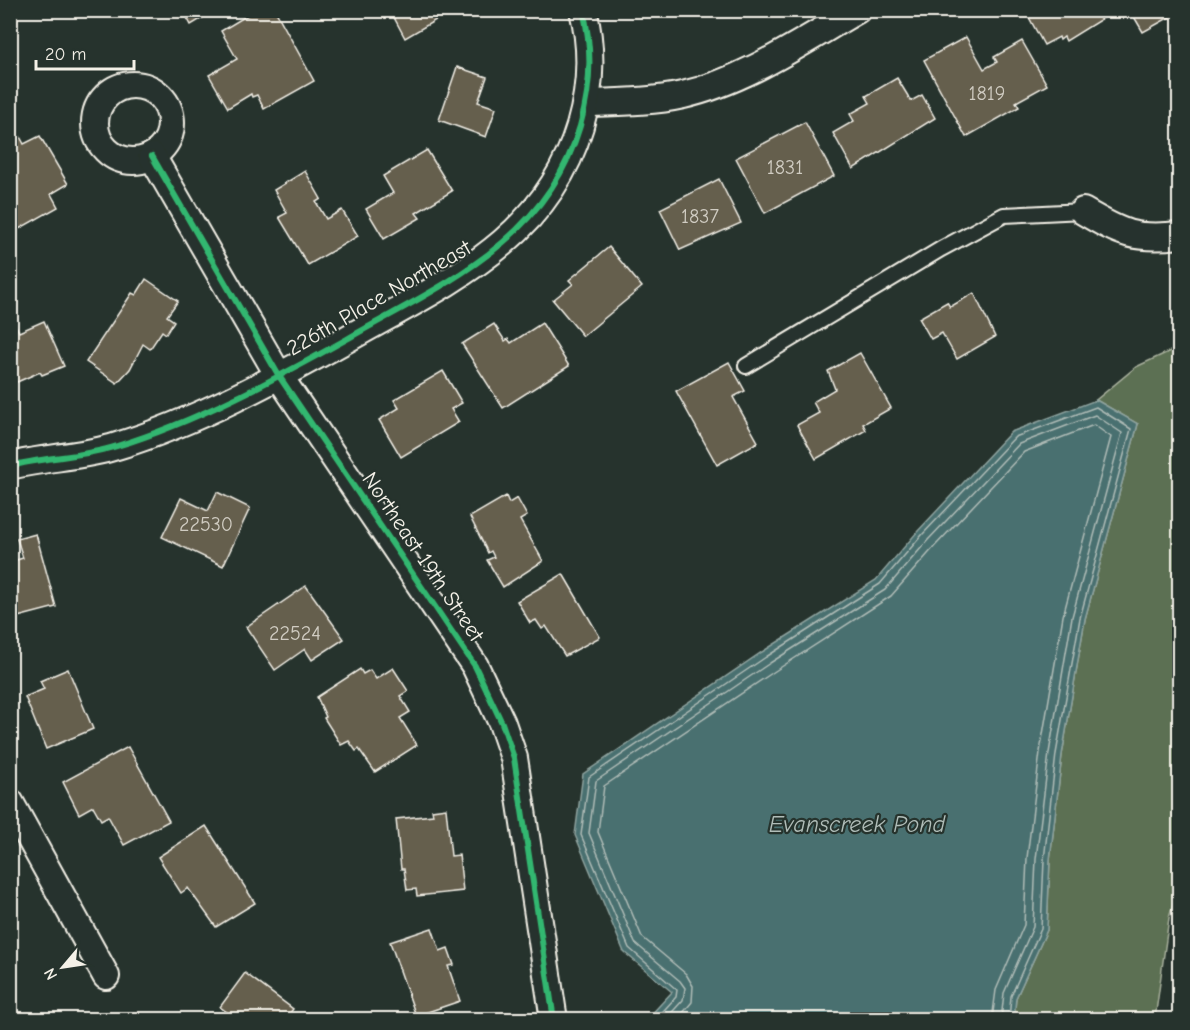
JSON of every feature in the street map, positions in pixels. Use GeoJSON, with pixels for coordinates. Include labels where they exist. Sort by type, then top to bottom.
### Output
{"type":"FeatureCollection","features":[{"type":"Feature","properties":{"kind":"street","name":"226th Place Northeast"},"geometry":{"type":"LineString","coordinates":[[10,465],[116,447],[164,429],[279,376],[470,270],[519,231],[548,198],[572,154],[587,103],[589,36],[583,10]]}},
{"type":"Feature","properties":{"kind":"street"},"geometry":{"type":"LineString","coordinates":[[587,103],[636,102],[684,95],[765,62],[857,10]]}},
{"type":"Feature","properties":{"kind":"street","name":"Northeast 19th Street"},"geometry":{"type":"LineString","coordinates":[[152,156],[279,376],[475,666],[502,723],[514,758],[522,802],[554,1020]]}},
{"type":"Feature","properties":{"kind":"street"},"geometry":{"type":"LineString","coordinates":[[1083,211],[1119,232],[1147,239],[1179,235]]}},
{"type":"Feature","properties":{"kind":"street"},"geometry":{"type":"LineString","coordinates":[[10,802],[106,976]]}},
{"type":"Feature","properties":{"kind":"lane"},"geometry":{"type":"LineString","coordinates":[[746,366],[941,249],[1004,215],[1083,211]]}},
{"type":"Feature","properties":{"kind":"green space"},"geometry":{"type":"Polygon","coordinates":[[[1179,347],[1180,882],[1169,918],[1155,1019],[1014,1020],[1016,998],[1047,930],[1050,860],[1062,755],[1085,619],[1138,424],[1096,400],[1136,367],[1179,347]]]}},
{"type":"Feature","properties":{"kind":"water","name":"Evanscreek Pond"},"geometry":{"type":"Polygon","coordinates":[[[1096,400],[1138,424],[1085,619],[1062,755],[1050,860],[1047,930],[1016,998],[1014,1019],[647,1019],[672,992],[624,952],[575,835],[583,774],[762,652],[876,580],[918,531],[1011,432],[1096,400]]]}},
{"type":"Feature","properties":{"kind":"building"},"geometry":{"type":"Polygon","coordinates":[[[183,10],[216,10],[191,25],[183,10]]]}},
{"type":"Feature","properties":{"kind":"building"},"geometry":{"type":"Polygon","coordinates":[[[256,10],[275,10],[314,81],[264,109],[257,95],[252,97],[251,94],[228,108],[209,75],[237,59],[221,31],[256,10]]]}},
{"type":"Feature","properties":{"kind":"building"},"geometry":{"type":"Polygon","coordinates":[[[390,10],[453,10],[405,38],[390,10]]]}},
{"type":"Feature","properties":{"kind":"building"},"geometry":{"type":"Polygon","coordinates":[[[1025,10],[1116,10],[1066,41],[1064,37],[1060,40],[1059,37],[1044,45],[1025,10]]]}},
{"type":"Feature","properties":{"kind":"building"},"geometry":{"type":"Polygon","coordinates":[[[1130,10],[1180,10],[1180,16],[1177,13],[1143,32],[1130,10]]]}},
{"type":"Feature","properties":{"kind":"building"},"geometry":{"type":"Polygon","coordinates":[[[966,37],[984,69],[997,62],[994,57],[1022,41],[1047,85],[1016,102],[1019,107],[966,137],[924,60],[966,37]]]}},
{"type":"Feature","properties":{"kind":"building"},"geometry":{"type":"Polygon","coordinates":[[[457,67],[487,77],[478,102],[496,108],[486,137],[439,120],[457,67]]]}},
{"type":"Feature","properties":{"kind":"building"},"geometry":{"type":"Polygon","coordinates":[[[897,78],[911,101],[922,95],[935,118],[853,169],[833,133],[854,121],[850,114],[870,103],[866,96],[897,78]]]}},
{"type":"Feature","properties":{"kind":"building"},"geometry":{"type":"Polygon","coordinates":[[[12,122],[24,144],[40,136],[68,184],[51,194],[58,207],[10,234],[12,122]]]}},
{"type":"Feature","properties":{"kind":"building"},"geometry":{"type":"Polygon","coordinates":[[[805,122],[834,176],[765,213],[736,158],[805,122]]]}},
{"type":"Feature","properties":{"kind":"building"},"geometry":{"type":"Polygon","coordinates":[[[427,150],[452,191],[416,213],[420,218],[384,239],[366,209],[393,193],[383,176],[427,150]]]}},
{"type":"Feature","properties":{"kind":"building"},"geometry":{"type":"Polygon","coordinates":[[[305,171],[321,199],[316,202],[326,219],[342,210],[358,236],[308,265],[279,217],[287,213],[274,190],[305,171]]]}},
{"type":"Feature","properties":{"kind":"building"},"geometry":{"type":"Polygon","coordinates":[[[719,179],[741,223],[680,250],[660,209],[719,179]]]}},
{"type":"Feature","properties":{"kind":"building"},"geometry":{"type":"Polygon","coordinates":[[[609,247],[642,287],[583,336],[553,300],[573,284],[569,280],[609,247]]]}},
{"type":"Feature","properties":{"kind":"building"},"geometry":{"type":"Polygon","coordinates":[[[146,279],[178,301],[167,316],[174,321],[166,334],[162,331],[150,349],[143,344],[130,369],[117,383],[86,362],[132,293],[136,295],[146,279]]]}},
{"type":"Feature","properties":{"kind":"building"},"geometry":{"type":"Polygon","coordinates":[[[974,293],[995,337],[957,359],[942,333],[931,339],[919,318],[947,302],[950,307],[974,293]]]}},
{"type":"Feature","properties":{"kind":"building"},"geometry":{"type":"Polygon","coordinates":[[[10,312],[19,332],[44,321],[64,366],[42,375],[40,372],[10,385],[10,312]]]}},
{"type":"Feature","properties":{"kind":"building"},"geometry":{"type":"Polygon","coordinates":[[[542,323],[569,366],[503,408],[462,344],[494,324],[505,341],[508,339],[511,343],[542,323]]]}},
{"type":"Feature","properties":{"kind":"building"},"geometry":{"type":"Polygon","coordinates":[[[860,353],[891,408],[863,424],[866,430],[816,459],[797,425],[819,413],[813,402],[835,389],[828,371],[860,353]]]}},
{"type":"Feature","properties":{"kind":"building"},"geometry":{"type":"Polygon","coordinates":[[[729,362],[745,391],[733,397],[758,442],[717,465],[676,391],[729,362]]]}},
{"type":"Feature","properties":{"kind":"building"},"geometry":{"type":"Polygon","coordinates":[[[443,371],[462,403],[451,409],[459,422],[401,457],[379,420],[399,408],[394,400],[443,371]]]}},
{"type":"Feature","properties":{"kind":"building"},"geometry":{"type":"Polygon","coordinates":[[[217,492],[250,508],[223,566],[162,537],[181,498],[208,511],[217,492]]]}},
{"type":"Feature","properties":{"kind":"building"},"geometry":{"type":"Polygon","coordinates":[[[506,496],[509,503],[517,498],[527,516],[520,520],[543,561],[503,587],[487,560],[494,557],[491,551],[488,553],[470,517],[506,496]]]}},
{"type":"Feature","properties":{"kind":"building"},"geometry":{"type":"Polygon","coordinates":[[[36,534],[56,607],[10,619],[10,555],[13,561],[23,558],[17,539],[36,534]]]}},
{"type":"Feature","properties":{"kind":"building"},"geometry":{"type":"Polygon","coordinates":[[[563,574],[600,637],[565,656],[546,626],[542,629],[536,620],[530,623],[517,601],[563,574]]]}},
{"type":"Feature","properties":{"kind":"building"},"geometry":{"type":"Polygon","coordinates":[[[306,586],[344,639],[312,660],[305,649],[275,670],[246,627],[306,586]]]}},
{"type":"Feature","properties":{"kind":"building"},"geometry":{"type":"Polygon","coordinates":[[[393,668],[408,691],[400,696],[410,712],[400,718],[417,745],[375,772],[359,749],[356,751],[349,741],[341,745],[324,718],[326,717],[317,697],[360,669],[363,674],[370,670],[376,679],[393,668]]]}},
{"type":"Feature","properties":{"kind":"building"},"geometry":{"type":"Polygon","coordinates":[[[68,669],[93,729],[46,749],[25,697],[44,689],[40,681],[68,669]]]}},
{"type":"Feature","properties":{"kind":"building"},"geometry":{"type":"Polygon","coordinates":[[[128,747],[169,821],[124,845],[108,816],[101,820],[93,806],[79,814],[63,782],[128,747]]]}},
{"type":"Feature","properties":{"kind":"building"},"geometry":{"type":"Polygon","coordinates":[[[446,808],[451,856],[459,855],[463,891],[417,896],[416,889],[407,890],[404,869],[401,869],[396,819],[433,815],[432,810],[446,808]]]}},
{"type":"Feature","properties":{"kind":"building"},"geometry":{"type":"Polygon","coordinates":[[[206,826],[255,903],[216,927],[188,888],[181,893],[158,857],[206,826]]]}},
{"type":"Feature","properties":{"kind":"building"},"geometry":{"type":"Polygon","coordinates":[[[432,928],[440,951],[448,948],[454,965],[448,966],[460,1001],[416,1016],[390,942],[432,928]]]}},
{"type":"Feature","properties":{"kind":"building"},"geometry":{"type":"Polygon","coordinates":[[[245,973],[293,1009],[285,1020],[223,1020],[228,1013],[220,1007],[245,973]]]}},
{"type":"Feature","properties":{"kind":"cycle path"},"geometry":{"type":"LineString","coordinates":[[10,466],[104,450],[147,436],[206,412],[292,369],[419,299],[487,255],[517,230],[543,200],[564,166],[580,126],[587,97],[589,69],[588,40],[583,10]]}},
{"type":"Feature","properties":{"kind":"cycle path"},"geometry":{"type":"LineString","coordinates":[[152,156],[279,376],[475,666],[502,723],[514,758],[554,1020]]}}]}
